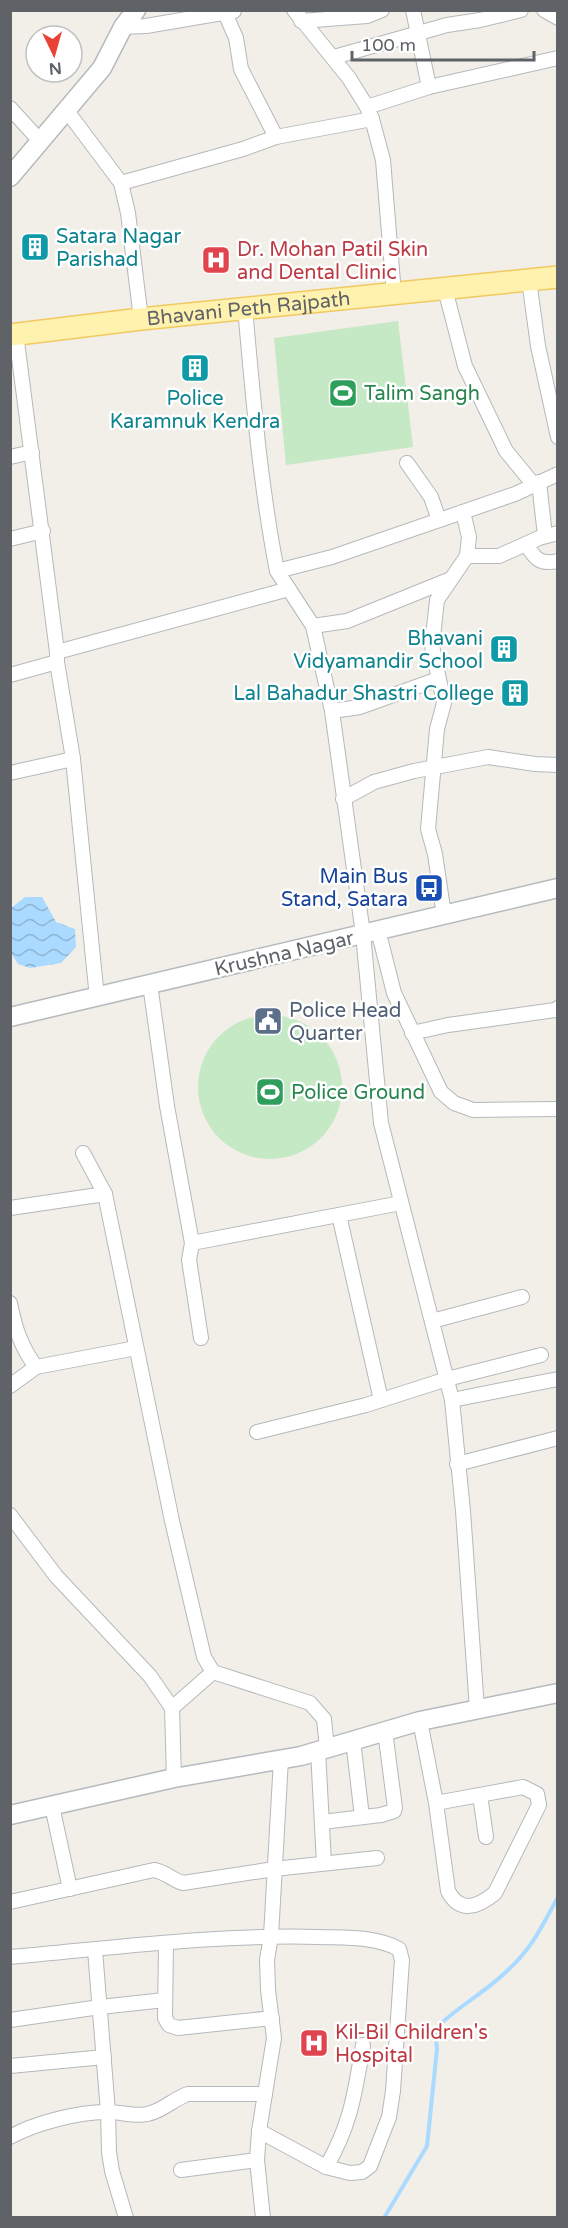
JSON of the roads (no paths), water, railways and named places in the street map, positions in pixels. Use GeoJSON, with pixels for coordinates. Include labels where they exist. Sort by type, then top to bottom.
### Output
{"type":"FeatureCollection","features":[{"type":"Feature","properties":{"kind":"main road"},"geometry":{"type":"LineString","coordinates":[[10,177],[102,68],[123,27],[136,10]]}},
{"type":"Feature","properties":{"kind":"main road","name":"Bhavani Peth Rajpath"},"geometry":{"type":"LineString","coordinates":[[13,334],[558,277]]}},
{"type":"Feature","properties":{"kind":"main road","name":"Krushna Nagar"},"geometry":{"type":"LineString","coordinates":[[10,1017],[558,888]]}},
{"type":"Feature","properties":{"kind":"main road"},"geometry":{"type":"LineString","coordinates":[[10,1815],[174,1778],[301,1756],[420,1721],[558,1694]]}},
{"type":"Feature","properties":{"kind":"street"},"geometry":{"type":"LineString","coordinates":[[297,16],[367,16],[382,10]]}},
{"type":"Feature","properties":{"kind":"street"},"geometry":{"type":"LineString","coordinates":[[412,10],[429,87]]}},
{"type":"Feature","properties":{"kind":"street"},"geometry":{"type":"LineString","coordinates":[[334,57],[447,25],[521,10]]}},
{"type":"Feature","properties":{"kind":"street"},"geometry":{"type":"LineString","coordinates":[[544,10],[558,18]]}},
{"type":"Feature","properties":{"kind":"street"},"geometry":{"type":"LineString","coordinates":[[123,27],[146,26],[230,12],[241,69],[276,137]]}},
{"type":"Feature","properties":{"kind":"street"},"geometry":{"type":"LineString","coordinates":[[297,16],[334,57],[370,113],[383,160],[394,294]]}},
{"type":"Feature","properties":{"kind":"street"},"geometry":{"type":"LineString","coordinates":[[121,183],[243,150],[276,137],[370,113],[429,87],[558,58]]}},
{"type":"Feature","properties":{"kind":"street"},"geometry":{"type":"LineString","coordinates":[[10,108],[41,142]]}},
{"type":"Feature","properties":{"kind":"street"},"geometry":{"type":"LineString","coordinates":[[67,111],[121,183],[130,224],[141,319]]}},
{"type":"Feature","properties":{"kind":"street"},"geometry":{"type":"LineString","coordinates":[[529,280],[538,346],[558,437]]}},
{"type":"Feature","properties":{"kind":"street"},"geometry":{"type":"LineString","coordinates":[[445,289],[465,366],[506,451],[536,484],[551,535],[499,556],[467,556]]}},
{"type":"Feature","properties":{"kind":"street"},"geometry":{"type":"LineString","coordinates":[[245,308],[258,454],[267,518],[278,571],[313,626],[332,711],[343,799],[371,932],[394,993],[441,1092],[454,1103],[473,1110],[558,1108]]}},
{"type":"Feature","properties":{"kind":"street"},"geometry":{"type":"LineString","coordinates":[[13,334],[32,452],[57,657],[73,759],[97,998]]}},
{"type":"Feature","properties":{"kind":"street"},"geometry":{"type":"LineString","coordinates":[[10,457],[32,452]]}},
{"type":"Feature","properties":{"kind":"street"},"geometry":{"type":"LineString","coordinates":[[408,463],[431,497],[439,520]]}},
{"type":"Feature","properties":{"kind":"street"},"geometry":{"type":"LineString","coordinates":[[278,571],[332,557],[515,494],[558,474]]}},
{"type":"Feature","properties":{"kind":"street"},"geometry":{"type":"LineString","coordinates":[[444,915],[435,854],[428,829],[434,784],[432,767],[437,729],[444,703],[432,646],[437,600],[467,556],[469,537],[463,512]]}},
{"type":"Feature","properties":{"kind":"street"},"geometry":{"type":"LineString","coordinates":[[10,539],[43,531]]}},
{"type":"Feature","properties":{"kind":"street"},"geometry":{"type":"LineString","coordinates":[[526,544],[539,562],[558,561]]}},
{"type":"Feature","properties":{"kind":"street"},"geometry":{"type":"LineString","coordinates":[[313,626],[347,621],[451,579]]}},
{"type":"Feature","properties":{"kind":"street"},"geometry":{"type":"LineString","coordinates":[[10,675],[57,657],[289,589]]}},
{"type":"Feature","properties":{"kind":"street"},"geometry":{"type":"LineString","coordinates":[[332,711],[360,707],[438,679]]}},
{"type":"Feature","properties":{"kind":"street"},"geometry":{"type":"LineString","coordinates":[[343,799],[374,782],[432,767],[488,757],[558,765]]}},
{"type":"Feature","properties":{"kind":"street"},"geometry":{"type":"LineString","coordinates":[[10,773],[73,759]]}},
{"type":"Feature","properties":{"kind":"street"},"geometry":{"type":"LineString","coordinates":[[371,932],[381,1123],[452,1400],[463,1511],[477,1709]]}},
{"type":"Feature","properties":{"kind":"street"},"geometry":{"type":"LineString","coordinates":[[150,984],[167,1106],[192,1243],[189,1260],[201,1338]]}},
{"type":"Feature","properties":{"kind":"street"},"geometry":{"type":"LineString","coordinates":[[412,1033],[448,1025],[558,1008]]}},
{"type":"Feature","properties":{"kind":"street"},"geometry":{"type":"LineString","coordinates":[[83,1153],[105,1194],[136,1348],[151,1409],[172,1521],[204,1658],[213,1672],[310,1703],[324,1719],[322,1749],[324,1863]]}},
{"type":"Feature","properties":{"kind":"street"},"geometry":{"type":"LineString","coordinates":[[10,1208],[105,1194]]}},
{"type":"Feature","properties":{"kind":"street"},"geometry":{"type":"LineString","coordinates":[[192,1243],[401,1203]]}},
{"type":"Feature","properties":{"kind":"street"},"geometry":{"type":"LineString","coordinates":[[339,1215],[381,1401]]}},
{"type":"Feature","properties":{"kind":"street"},"geometry":{"type":"LineString","coordinates":[[432,1321],[522,1298]]}},
{"type":"Feature","properties":{"kind":"street"},"geometry":{"type":"LineString","coordinates":[[10,1303],[16,1331],[24,1350],[36,1367]]}},
{"type":"Feature","properties":{"kind":"street"},"geometry":{"type":"LineString","coordinates":[[10,1386],[36,1367],[136,1348]]}},
{"type":"Feature","properties":{"kind":"street"},"geometry":{"type":"LineString","coordinates":[[257,1432],[381,1401],[447,1379],[541,1355]]}},
{"type":"Feature","properties":{"kind":"street"},"geometry":{"type":"LineString","coordinates":[[452,1400],[558,1379]]}},
{"type":"Feature","properties":{"kind":"street"},"geometry":{"type":"LineString","coordinates":[[457,1464],[558,1438]]}},
{"type":"Feature","properties":{"kind":"street"},"geometry":{"type":"LineString","coordinates":[[10,1515],[56,1576],[150,1676],[172,1708],[174,1778]]}},
{"type":"Feature","properties":{"kind":"street"},"geometry":{"type":"LineString","coordinates":[[172,1708],[213,1672]]}},
{"type":"Feature","properties":{"kind":"street"},"geometry":{"type":"LineString","coordinates":[[420,1721],[436,1803],[448,1891],[462,1906],[483,1903],[495,1893],[539,1805],[537,1794],[523,1788],[436,1803]]}},
{"type":"Feature","properties":{"kind":"street"},"geometry":{"type":"LineString","coordinates":[[322,1822],[390,1814],[395,1808],[385,1731]]}},
{"type":"Feature","properties":{"kind":"street"},"geometry":{"type":"LineString","coordinates":[[353,1740],[362,1818]]}},
{"type":"Feature","properties":{"kind":"street"},"geometry":{"type":"LineString","coordinates":[[263,2217],[257,2160],[259,2131],[274,2038],[267,1960],[271,1936],[281,1759]]}},
{"type":"Feature","properties":{"kind":"street"},"geometry":{"type":"LineString","coordinates":[[480,1795],[486,1837]]}},
{"type":"Feature","properties":{"kind":"street"},"geometry":{"type":"LineString","coordinates":[[52,1806],[70,1889]]}},
{"type":"Feature","properties":{"kind":"street"},"geometry":{"type":"LineString","coordinates":[[10,1902],[154,1870],[163,1871],[177,1881],[183,1882],[377,1857]]}},
{"type":"Feature","properties":{"kind":"street"},"geometry":{"type":"LineString","coordinates":[[10,1957],[271,1936],[356,1938],[387,1943],[399,1949],[402,1960],[393,2091],[382,2140],[370,2166],[362,2172],[350,2173],[326,2167],[259,2131]]}},
{"type":"Feature","properties":{"kind":"street"},"geometry":{"type":"LineString","coordinates":[[166,1944],[165,2018],[169,2025],[178,2028],[272,2018]]}},
{"type":"Feature","properties":{"kind":"street"},"geometry":{"type":"LineString","coordinates":[[95,1950],[109,2152],[126,2217]]}},
{"type":"Feature","properties":{"kind":"street"},"geometry":{"type":"LineString","coordinates":[[10,2020],[165,2000]]}},
{"type":"Feature","properties":{"kind":"street"},"geometry":{"type":"LineString","coordinates":[[326,2167],[347,2126],[363,2045]]}},
{"type":"Feature","properties":{"kind":"street"},"geometry":{"type":"LineString","coordinates":[[10,2066],[104,2057]]}},
{"type":"Feature","properties":{"kind":"street"},"geometry":{"type":"LineString","coordinates":[[10,2137],[41,2124],[108,2112],[147,2114],[161,2110],[178,2097],[188,2094],[265,2094]]}},
{"type":"Feature","properties":{"kind":"street"},"geometry":{"type":"LineString","coordinates":[[181,2170],[257,2160]]}},
{"type":"Feature","properties":{"kind":"water"},"geometry":{"type":"Polygon","coordinates":[[[25,897],[42,897],[56,922],[75,929],[76,947],[61,963],[30,968],[18,964],[11,953],[11,908],[25,897]]]}},
{"type":"Feature","properties":{"kind":"waterway"},"geometry":{"type":"LineString","coordinates":[[384,2218],[427,2146],[437,2049],[435,2029],[517,1961],[536,1936],[558,1897]]}},
{"type":"Feature","properties":{"kind":"place","name":"Satara Nagar Parishad"},"geometry":{"type":"Point","coordinates":[35,247]}},
{"type":"Feature","properties":{"kind":"place","name":"Dr. Mohan Patil Skin and Dental Clinic"},"geometry":{"type":"Point","coordinates":[216,260]}},
{"type":"Feature","properties":{"kind":"place","name":"Police Karamnuk Kendra"},"geometry":{"type":"Point","coordinates":[195,368]}},
{"type":"Feature","properties":{"kind":"place","name":"Talim Sangh"},"geometry":{"type":"Point","coordinates":[343,393]}},
{"type":"Feature","properties":{"kind":"place","name":"Bhavani Vidyamandir School"},"geometry":{"type":"Point","coordinates":[504,649]}},
{"type":"Feature","properties":{"kind":"place","name":"Lal Bahadur Shastri College"},"geometry":{"type":"Point","coordinates":[515,693]}},
{"type":"Feature","properties":{"kind":"place","name":"Main Bus Stand, Satara"},"geometry":{"type":"Point","coordinates":[429,888]}},
{"type":"Feature","properties":{"kind":"place","name":"Police Head Quarter"},"geometry":{"type":"Point","coordinates":[268,1021]}},
{"type":"Feature","properties":{"kind":"place","name":"Police Ground"},"geometry":{"type":"Point","coordinates":[270,1092]}},
{"type":"Feature","properties":{"kind":"place","name":"Kil-Bil Children's Hospital"},"geometry":{"type":"Point","coordinates":[314,2043]}}]}
